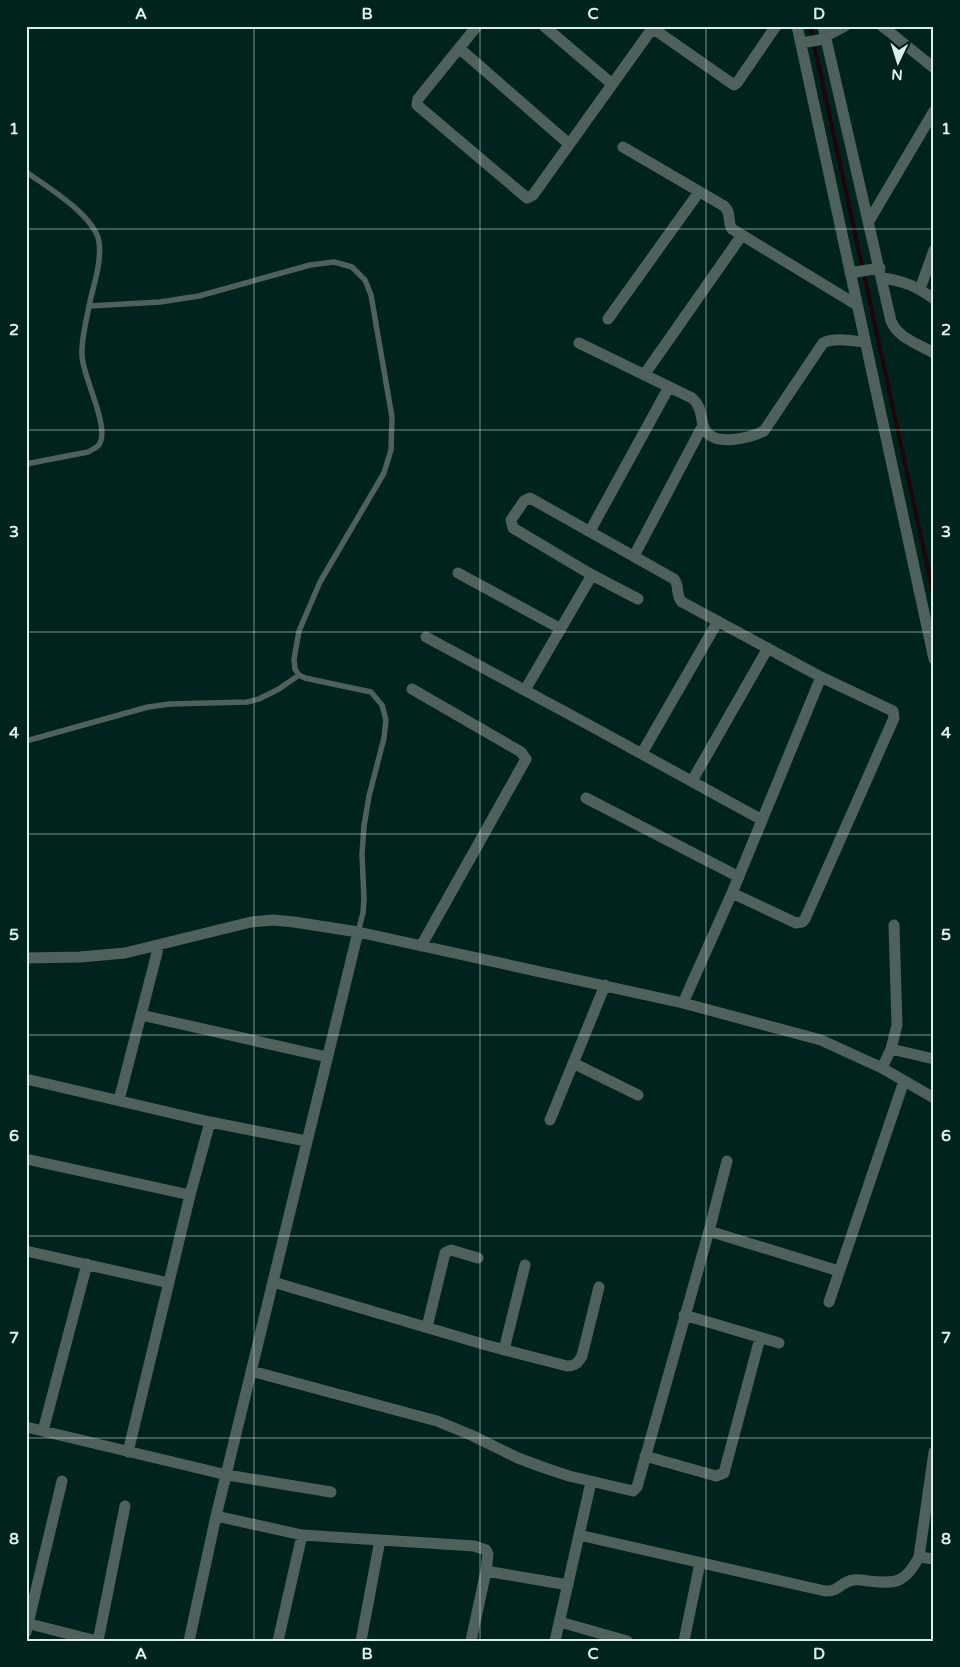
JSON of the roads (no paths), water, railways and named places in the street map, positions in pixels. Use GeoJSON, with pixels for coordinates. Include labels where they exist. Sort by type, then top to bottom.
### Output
{"type":"FeatureCollection","features":[{"type":"Feature","properties":{"kind":"street"},"geometry":{"type":"LineString","coordinates":[[477,26],[418,99],[418,107],[527,198],[533,195],[649,33],[655,31],[736,85],[776,26]]}},
{"type":"Feature","properties":{"kind":"street"},"geometry":{"type":"LineString","coordinates":[[544,26],[612,84]]}},
{"type":"Feature","properties":{"kind":"street"},"geometry":{"type":"LineString","coordinates":[[797,26],[804,43],[868,272],[895,329],[934,353]]}},
{"type":"Feature","properties":{"kind":"street"},"geometry":{"type":"LineString","coordinates":[[804,43],[845,26]]}},
{"type":"Feature","properties":{"kind":"street"},"geometry":{"type":"LineString","coordinates":[[882,26],[934,68]]}},
{"type":"Feature","properties":{"kind":"street"},"geometry":{"type":"LineString","coordinates":[[823,34],[869,221],[868,272],[857,305],[934,659]]}},
{"type":"Feature","properties":{"kind":"street"},"geometry":{"type":"LineString","coordinates":[[459,48],[569,144]]}},
{"type":"Feature","properties":{"kind":"street"},"geometry":{"type":"LineString","coordinates":[[869,221],[934,111]]}},
{"type":"Feature","properties":{"kind":"street"},"geometry":{"type":"LineString","coordinates":[[623,147],[727,209],[730,226],[742,235],[857,305]]}},
{"type":"Feature","properties":{"kind":"street"},"geometry":{"type":"LineString","coordinates":[[608,319],[699,192]]}},
{"type":"Feature","properties":{"kind":"street"},"geometry":{"type":"LineString","coordinates":[[644,374],[742,235]]}},
{"type":"Feature","properties":{"kind":"street"},"geometry":{"type":"LineString","coordinates":[[920,289],[934,250]]}},
{"type":"Feature","properties":{"kind":"street"},"geometry":{"type":"LineString","coordinates":[[868,272],[902,281],[920,289],[934,299]]}},
{"type":"Feature","properties":{"kind":"street"},"geometry":{"type":"LineString","coordinates":[[579,343],[692,398],[698,403],[703,425],[707,432],[713,438],[724,440],[743,438],[764,431],[823,343],[828,341],[864,342]]}},
{"type":"Feature","properties":{"kind":"street"},"geometry":{"type":"LineString","coordinates":[[590,531],[669,387]]}},
{"type":"Feature","properties":{"kind":"street"},"geometry":{"type":"LineString","coordinates":[[634,556],[703,425]]}},
{"type":"Feature","properties":{"kind":"street"},"geometry":{"type":"LineString","coordinates":[[638,599],[592,575],[513,528],[511,520],[524,501],[530,498],[674,579],[677,584],[677,593],[680,600],[821,677],[893,711],[894,718],[805,919],[802,922],[796,923],[732,894]]}},
{"type":"Feature","properties":{"kind":"street"},"geometry":{"type":"LineString","coordinates":[[458,573],[561,629]]}},
{"type":"Feature","properties":{"kind":"street"},"geometry":{"type":"LineString","coordinates":[[525,690],[592,575]]}},
{"type":"Feature","properties":{"kind":"street"},"geometry":{"type":"LineString","coordinates":[[642,753],[718,621]]}},
{"type":"Feature","properties":{"kind":"street"},"geometry":{"type":"LineString","coordinates":[[426,637],[762,820]]}},
{"type":"Feature","properties":{"kind":"street"},"geometry":{"type":"LineString","coordinates":[[692,781],[768,648]]}},
{"type":"Feature","properties":{"kind":"street"},"geometry":{"type":"LineString","coordinates":[[683,1003],[732,894],[821,677]]}},
{"type":"Feature","properties":{"kind":"street"},"geometry":{"type":"LineString","coordinates":[[412,689],[521,752],[526,759],[421,946]]}},
{"type":"Feature","properties":{"kind":"street"},"geometry":{"type":"LineString","coordinates":[[586,798],[739,877]]}},
{"type":"Feature","properties":{"kind":"street"},"geometry":{"type":"LineString","coordinates":[[26,958],[80,958],[125,953],[251,922],[273,920],[358,932],[683,1003],[821,1040],[882,1068],[934,1098]]}},
{"type":"Feature","properties":{"kind":"street"},"geometry":{"type":"LineString","coordinates":[[882,1068],[891,1049],[897,1025],[894,925]]}},
{"type":"Feature","properties":{"kind":"street"},"geometry":{"type":"LineString","coordinates":[[190,1641],[216,1516],[358,932]]}},
{"type":"Feature","properties":{"kind":"street"},"geometry":{"type":"LineString","coordinates":[[119,1100],[159,945]]}},
{"type":"Feature","properties":{"kind":"street"},"geometry":{"type":"LineString","coordinates":[[550,1120],[604,985]]}},
{"type":"Feature","properties":{"kind":"street"},"geometry":{"type":"LineString","coordinates":[[142,1015],[327,1057]]}},
{"type":"Feature","properties":{"kind":"street"},"geometry":{"type":"LineString","coordinates":[[891,1049],[934,1059]]}},
{"type":"Feature","properties":{"kind":"street"},"geometry":{"type":"LineString","coordinates":[[574,1063],[638,1095]]}},
{"type":"Feature","properties":{"kind":"street"},"geometry":{"type":"LineString","coordinates":[[26,1079],[210,1122],[306,1142]]}},
{"type":"Feature","properties":{"kind":"street"},"geometry":{"type":"LineString","coordinates":[[829,1302],[904,1081]]}},
{"type":"Feature","properties":{"kind":"street"},"geometry":{"type":"LineString","coordinates":[[128,1452],[190,1195],[210,1122]]}},
{"type":"Feature","properties":{"kind":"street"},"geometry":{"type":"LineString","coordinates":[[26,1159],[190,1195]]}},
{"type":"Feature","properties":{"kind":"street"},"geometry":{"type":"LineString","coordinates":[[251,1371],[437,1421],[534,1464],[591,1482],[634,1491],[637,1488],[727,1161]]}},
{"type":"Feature","properties":{"kind":"street"},"geometry":{"type":"LineString","coordinates":[[709,1231],[839,1271]]}},
{"type":"Feature","properties":{"kind":"street"},"geometry":{"type":"LineString","coordinates":[[427,1327],[445,1253],[451,1250],[478,1258]]}},
{"type":"Feature","properties":{"kind":"street"},"geometry":{"type":"LineString","coordinates":[[26,1251],[169,1283]]}},
{"type":"Feature","properties":{"kind":"street"},"geometry":{"type":"LineString","coordinates":[[43,1431],[87,1264]]}},
{"type":"Feature","properties":{"kind":"street"},"geometry":{"type":"LineString","coordinates":[[504,1350],[525,1265]]}},
{"type":"Feature","properties":{"kind":"street"},"geometry":{"type":"LineString","coordinates":[[273,1282],[504,1350],[567,1366],[573,1366],[582,1356],[599,1287]]}},
{"type":"Feature","properties":{"kind":"street"},"geometry":{"type":"LineString","coordinates":[[684,1315],[778,1343]]}},
{"type":"Feature","properties":{"kind":"street"},"geometry":{"type":"LineString","coordinates":[[646,1456],[716,1476],[724,1473],[760,1338]]}},
{"type":"Feature","properties":{"kind":"street"},"geometry":{"type":"LineString","coordinates":[[26,1427],[227,1475],[331,1492]]}},
{"type":"Feature","properties":{"kind":"street"},"geometry":{"type":"LineString","coordinates":[[579,1535],[825,1591],[832,1592],[838,1590],[846,1582],[854,1580],[894,1582],[905,1578],[919,1557],[934,1452]]}},
{"type":"Feature","properties":{"kind":"street"},"geometry":{"type":"LineString","coordinates":[[62,1481],[27,1626],[97,1641],[125,1506]]}},
{"type":"Feature","properties":{"kind":"street"},"geometry":{"type":"LineString","coordinates":[[555,1641],[591,1482]]}},
{"type":"Feature","properties":{"kind":"street"},"geometry":{"type":"LineString","coordinates":[[216,1516],[302,1535],[481,1548],[488,1554],[471,1641]]}},
{"type":"Feature","properties":{"kind":"street"},"geometry":{"type":"LineString","coordinates":[[278,1641],[302,1535]]}},
{"type":"Feature","properties":{"kind":"street"},"geometry":{"type":"LineString","coordinates":[[361,1641],[380,1540]]}},
{"type":"Feature","properties":{"kind":"street"},"geometry":{"type":"LineString","coordinates":[[919,1557],[934,1559]]}},
{"type":"Feature","properties":{"kind":"street"},"geometry":{"type":"LineString","coordinates":[[684,1641],[700,1563]]}},
{"type":"Feature","properties":{"kind":"street"},"geometry":{"type":"LineString","coordinates":[[486,1571],[568,1585]]}},
{"type":"Feature","properties":{"kind":"street"},"geometry":{"type":"LineString","coordinates":[[560,1622],[627,1641]]}},
{"type":"Feature","properties":{"kind":"lane"},"geometry":{"type":"LineString","coordinates":[[26,172],[81,213],[94,228],[99,240],[100,255],[82,342],[82,358],[102,433],[97,447],[88,452],[26,464]]}},
{"type":"Feature","properties":{"kind":"lane"},"geometry":{"type":"LineString","coordinates":[[89,306],[160,302],[199,296],[310,266],[334,262],[352,267],[365,280],[371,294],[392,417],[391,450],[384,473],[320,582],[299,631],[294,659],[295,669],[299,675],[305,678],[371,692],[382,705],[386,720],[384,738],[369,796],[364,826],[362,854],[364,899],[363,913],[358,932]]}},
{"type":"Feature","properties":{"kind":"lane"},"geometry":{"type":"LineString","coordinates":[[26,741],[148,707],[170,704],[259,700],[299,675]]}},
{"type":"Feature","properties":{"kind":"waterway"},"geometry":{"type":"LineString","coordinates":[[810,26],[934,597]]}}]}
